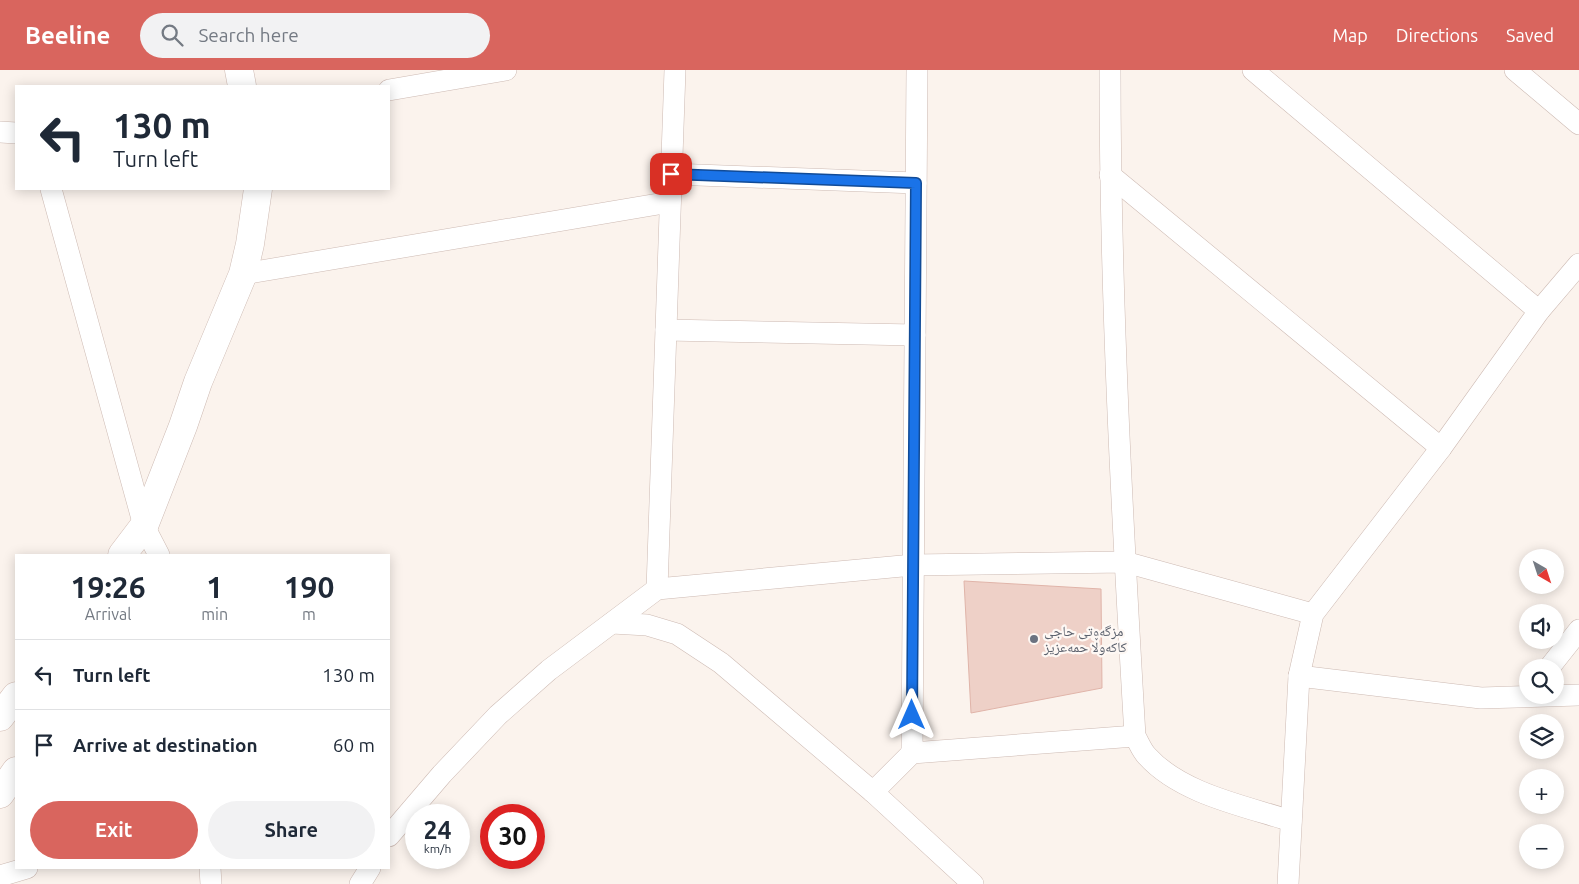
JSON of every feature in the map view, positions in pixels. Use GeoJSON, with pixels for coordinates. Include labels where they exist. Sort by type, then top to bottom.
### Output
{"type":"FeatureCollection","features":[{"type":"Feature","properties":{"kind":"street"},"geometry":{"type":"LineString","coordinates":[[239,70],[242,85]]}},
{"type":"Feature","properties":{"kind":"street"},"geometry":{"type":"LineString","coordinates":[[390,90],[506,70]]}},
{"type":"Feature","properties":{"kind":"street"},"geometry":{"type":"LineString","coordinates":[[657,589],[675,70]]}},
{"type":"Feature","properties":{"kind":"street"},"geometry":{"type":"LineString","coordinates":[[912,752],[917,70]]}},
{"type":"Feature","properties":{"kind":"street"},"geometry":{"type":"LineString","coordinates":[[1110,70],[1110,174],[1125,562],[1135,736],[1147,756],[1166,772],[1197,790],[1291,821]]}},
{"type":"Feature","properties":{"kind":"street"},"geometry":{"type":"LineString","coordinates":[[1253,70],[1539,311]]}},
{"type":"Feature","properties":{"kind":"street"},"geometry":{"type":"LineString","coordinates":[[1515,70],[1579,124]]}},
{"type":"Feature","properties":{"kind":"street"},"geometry":{"type":"LineString","coordinates":[[0,132],[15,133]]}},
{"type":"Feature","properties":{"kind":"street"},"geometry":{"type":"LineString","coordinates":[[671,174],[916,183]]}},
{"type":"Feature","properties":{"kind":"street"},"geometry":{"type":"LineString","coordinates":[[1110,174],[1441,448]]}},
{"type":"Feature","properties":{"kind":"street"},"geometry":{"type":"LineString","coordinates":[[51,190],[144,526],[158,554]]}},
{"type":"Feature","properties":{"kind":"street"},"geometry":{"type":"LineString","coordinates":[[123,554],[144,526],[198,382],[243,274],[250,244],[258,190]]}},
{"type":"Feature","properties":{"kind":"street"},"geometry":{"type":"LineString","coordinates":[[243,274],[670,202]]}},
{"type":"Feature","properties":{"kind":"street"},"geometry":{"type":"LineString","coordinates":[[1288,884],[1299,676],[1313,614],[1441,448],[1539,311],[1579,264]]}},
{"type":"Feature","properties":{"kind":"street"},"geometry":{"type":"LineString","coordinates":[[666,330],[915,336]]}},
{"type":"Feature","properties":{"kind":"street"},"geometry":{"type":"LineString","coordinates":[[142,554],[144,526]]}},
{"type":"Feature","properties":{"kind":"street"},"geometry":{"type":"LineString","coordinates":[[390,835],[442,774],[498,715],[549,670],[657,589],[913,565],[1125,562],[1313,614]]}},
{"type":"Feature","properties":{"kind":"street"},"geometry":{"type":"LineString","coordinates":[[612,623],[647,625],[677,634],[721,663],[873,792],[973,884]]}},
{"type":"Feature","properties":{"kind":"street"},"geometry":{"type":"LineString","coordinates":[[1557,659],[1579,630]]}},
{"type":"Feature","properties":{"kind":"street"},"geometry":{"type":"LineString","coordinates":[[1299,676],[1481,698],[1519,696]]}},
{"type":"Feature","properties":{"kind":"street"},"geometry":{"type":"LineString","coordinates":[[1564,695],[1579,695]]}},
{"type":"Feature","properties":{"kind":"street"},"geometry":{"type":"LineString","coordinates":[[0,717],[15,697]]}},
{"type":"Feature","properties":{"kind":"street"},"geometry":{"type":"LineString","coordinates":[[873,792],[912,752],[1135,736]]}},
{"type":"Feature","properties":{"kind":"street"},"geometry":{"type":"LineString","coordinates":[[0,794],[15,772]]}},
{"type":"Feature","properties":{"kind":"street"},"geometry":{"type":"LineString","coordinates":[[0,876],[24,869]]}},
{"type":"Feature","properties":{"kind":"street"},"geometry":{"type":"LineString","coordinates":[[210,869],[211,884]]}},
{"type":"Feature","properties":{"kind":"street"},"geometry":{"type":"LineString","coordinates":[[360,884],[369,869]]}},
{"type":"Feature","properties":{"kind":"building","name":"مزگەوتی حاجی کاکەوڵا حمەعزیز"},"geometry":{"type":"Polygon","coordinates":[[[964,581],[1101,589],[1102,688],[971,713],[964,581]]]}},
{"type":"Feature","properties":{"kind":"place","name":"مزگەوتی حاجی کاکەوڵا حمەعزیز"},"geometry":{"type":"Point","coordinates":[1034,639]}},
{"type":"Feature","properties":{"kind":"route"},"geometry":{"type":"LineString","coordinates":[[671,174],[916,183],[912,715]]}}]}
